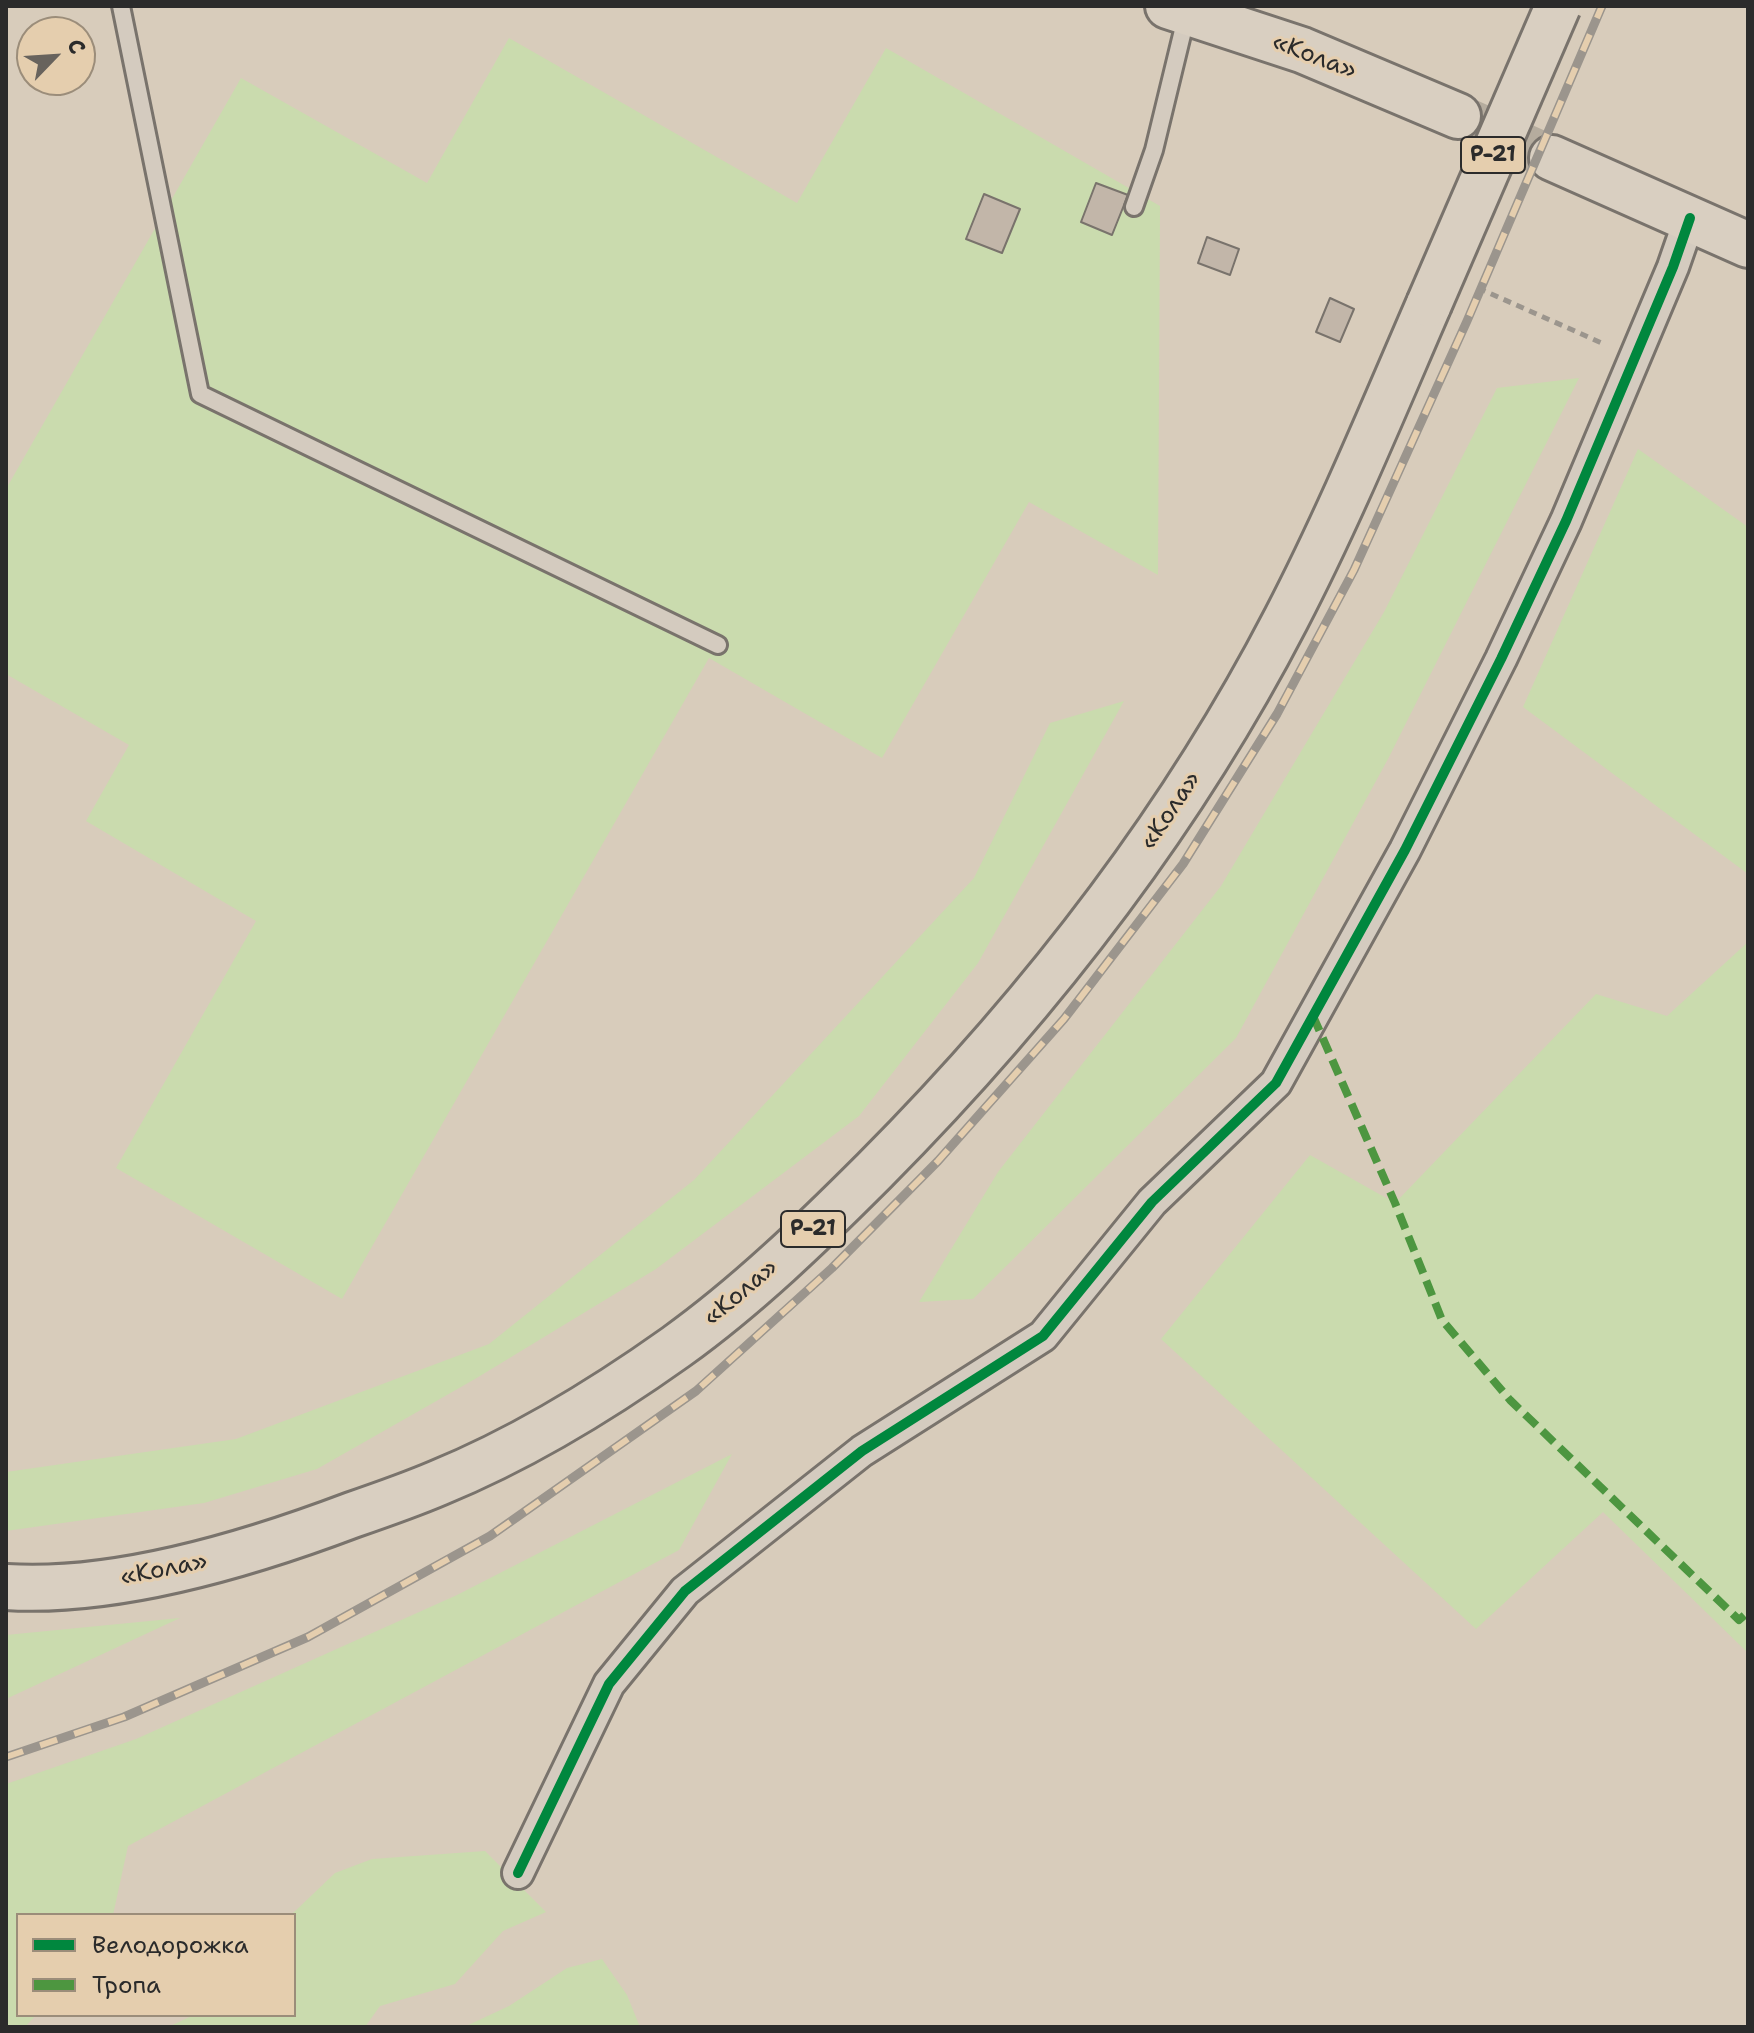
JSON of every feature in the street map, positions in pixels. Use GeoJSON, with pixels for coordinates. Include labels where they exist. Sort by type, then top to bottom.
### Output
{"type":"FeatureCollection","features":[{"type":"Feature","properties":{"kind":"highway","name":"«Кола»"},"geometry":{"type":"LineString","coordinates":[[6,1587],[32,1589],[133,1578],[225,1558],[441,1483],[530,1438],[678,1346],[839,1206],[929,1116],[1107,904],[1178,804],[1285,621],[1342,504],[1558,6]]}},
{"type":"Feature","properties":{"kind":"highway","name":"«Кола»"},"geometry":{"type":"LineString","coordinates":[[1177,9],[1302,50],[1458,116]]}},
{"type":"Feature","properties":{"kind":"highway","name":"Р-21"},"geometry":{"type":"LineString","coordinates":[[1552,158],[1748,245]]}},
{"type":"Feature","properties":{"kind":"street"},"geometry":{"type":"LineString","coordinates":[[518,1873],[609,1684],[685,1591],[862,1451],[1043,1336],[1152,1202],[1276,1083],[1405,850],[1501,659],[1572,508],[1673,267],[1690,218]]}},
{"type":"Feature","properties":{"kind":"lane"},"geometry":{"type":"LineString","coordinates":[[121,6],[200,394],[718,645]]}},
{"type":"Feature","properties":{"kind":"lane"},"geometry":{"type":"LineString","coordinates":[[1134,207],[1154,150],[1177,9]]}},
{"type":"Feature","properties":{"kind":"path"},"geometry":{"type":"LineString","coordinates":[[1476,287],[1584,336]]}},
{"type":"Feature","properties":{"kind":"green space"},"geometry":{"type":"Polygon","coordinates":[[[509,38],[797,203],[886,48],[1160,206],[1158,575],[1029,502],[882,758],[709,658],[342,1299],[116,1168],[256,921],[86,821],[129,745],[6,674],[6,489],[241,78],[427,183],[509,38]]]}},
{"type":"Feature","properties":{"kind":"green space"},"geometry":{"type":"Polygon","coordinates":[[[1579,378],[1388,759],[1236,1038],[973,1299],[919,1302],[998,1172],[1221,886],[1384,612],[1497,388],[1579,378]]]}},
{"type":"Feature","properties":{"kind":"green space"},"geometry":{"type":"Polygon","coordinates":[[[1638,449],[1748,527],[1748,874],[1523,707],[1638,449]]]}},
{"type":"Feature","properties":{"kind":"green space"},"geometry":{"type":"Polygon","coordinates":[[[1124,701],[978,963],[859,1116],[656,1269],[475,1379],[317,1469],[204,1503],[6,1531],[6,1472],[236,1439],[489,1344],[694,1180],[974,878],[1050,723],[1124,701]]]}},
{"type":"Feature","properties":{"kind":"green space"},"geometry":{"type":"Polygon","coordinates":[[[1748,942],[1748,1653],[1603,1512],[1476,1629],[1161,1339],[1310,1155],[1395,1203],[1596,994],[1667,1016],[1748,942]]]}},
{"type":"Feature","properties":{"kind":"green space"},"geometry":{"type":"Polygon","coordinates":[[[732,1454],[679,1550],[128,1846],[113,1913],[16,1913],[16,2017],[34,2017],[25,2027],[6,2027],[6,1784],[136,1739],[457,1595],[732,1454]]]}},
{"type":"Feature","properties":{"kind":"green space"},"geometry":{"type":"Polygon","coordinates":[[[180,1618],[6,1699],[6,1635],[180,1618]]]}},
{"type":"Feature","properties":{"kind":"green space"},"geometry":{"type":"Polygon","coordinates":[[[485,1851],[546,1912],[503,1931],[455,1984],[380,2006],[365,2027],[168,2027],[190,2017],[296,2017],[296,1913],[293,1913],[335,1873],[372,1859],[485,1851]]]}},
{"type":"Feature","properties":{"kind":"green space"},"geometry":{"type":"Polygon","coordinates":[[[602,1959],[627,1995],[640,2027],[464,2027],[509,2006],[567,1968],[602,1959]]]}},
{"type":"Feature","properties":{"kind":"building"},"geometry":{"type":"Polygon","coordinates":[[[1096,183],[1128,195],[1112,235],[1081,222],[1096,183]]]}},
{"type":"Feature","properties":{"kind":"building"},"geometry":{"type":"Polygon","coordinates":[[[984,194],[1020,209],[1002,253],[966,239],[984,194]]]}},
{"type":"Feature","properties":{"kind":"building"},"geometry":{"type":"Polygon","coordinates":[[[1207,237],[1239,249],[1230,275],[1198,263],[1207,237]]]}},
{"type":"Feature","properties":{"kind":"building"},"geometry":{"type":"Polygon","coordinates":[[[1330,298],[1354,309],[1340,342],[1316,332],[1330,298]]]}},
{"type":"Feature","properties":{"kind":"tunnel"},"geometry":{"type":"LineString","coordinates":[[1458,116],[1552,158]]}},
{"type":"Feature","properties":{"kind":"railway"},"geometry":{"type":"LineString","coordinates":[[6,1757],[124,1717],[308,1637],[490,1536],[696,1391],[832,1268],[938,1161],[1064,1019],[1183,864],[1277,714],[1354,570],[1467,321],[1602,6]]}},
{"type":"Feature","properties":{"kind":"marked path"},"geometry":{"type":"LineString","coordinates":[[1313,1016],[1395,1203],[1442,1320],[1510,1400],[1739,1620],[1748,1612]]}},
{"type":"Feature","properties":{"kind":"cycle path"},"geometry":{"type":"LineString","coordinates":[[518,1873],[609,1684],[685,1591],[862,1451],[1043,1336],[1152,1202],[1276,1083],[1405,850],[1501,659],[1566,521],[1673,267],[1690,218]]}}]}
